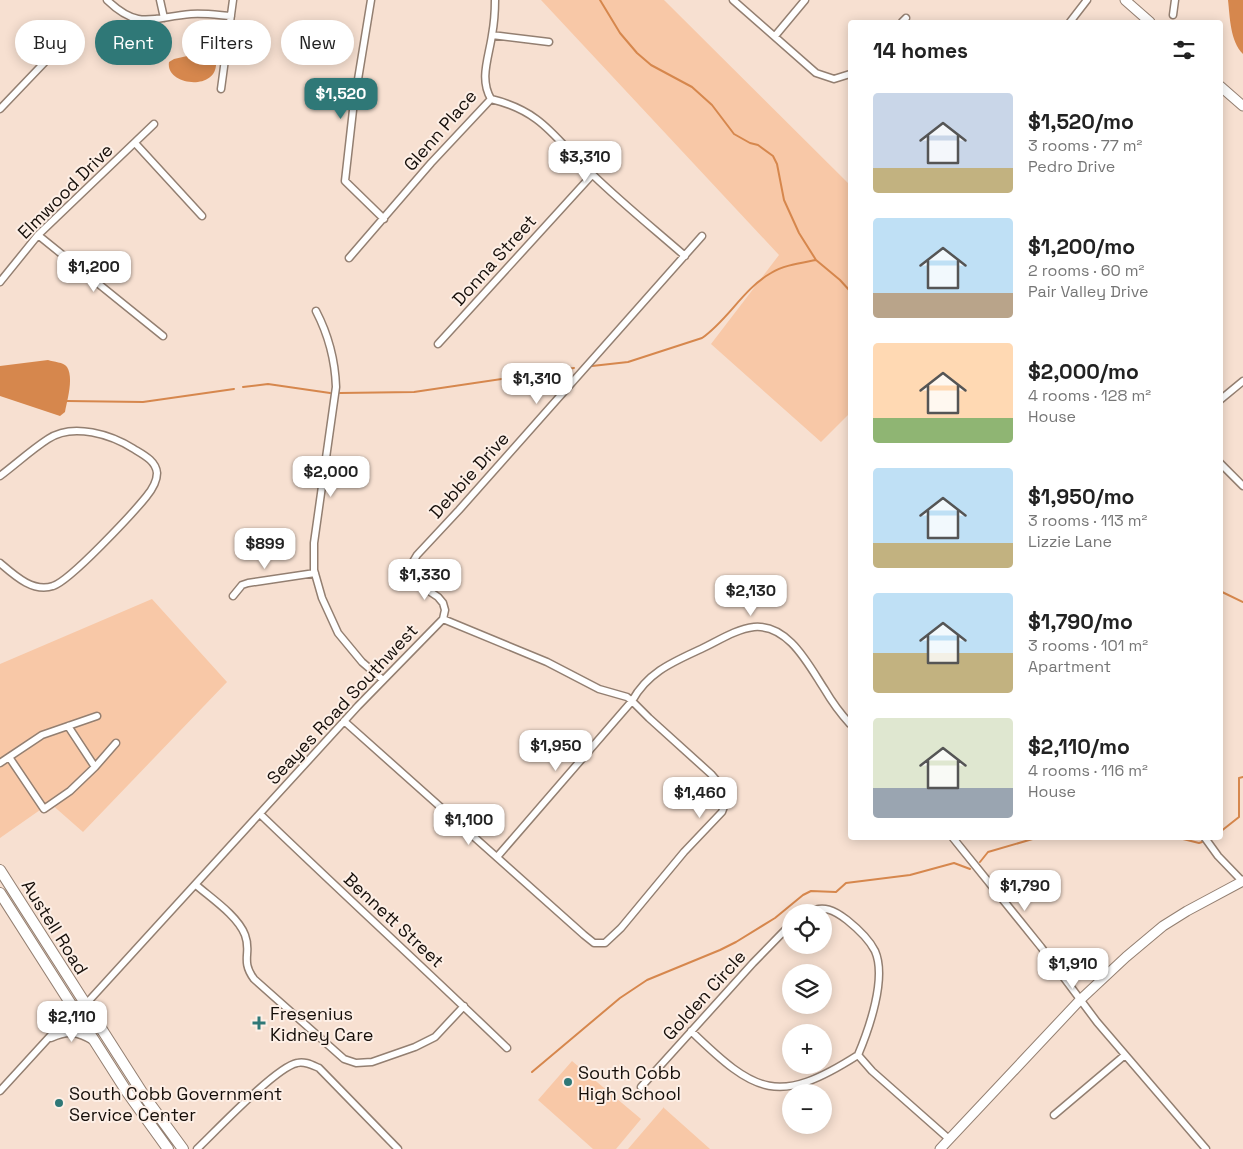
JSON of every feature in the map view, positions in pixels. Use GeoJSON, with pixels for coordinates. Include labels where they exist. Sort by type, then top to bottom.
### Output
{"type":"FeatureCollection","features":[{"type":"Feature","properties":{"kind":"main road","name":"Austell Road"},"geometry":{"type":"LineString","coordinates":[[0,870],[144,1097],[183,1149]]}},
{"type":"Feature","properties":{"kind":"main road","name":"Austell Road"},"geometry":{"type":"LineString","coordinates":[[0,893],[129,1095],[168,1149]]}},
{"type":"Feature","properties":{"kind":"street"},"geometry":{"type":"LineString","coordinates":[[107,0],[120,12],[132,18],[149,21],[194,14],[231,16]]}},
{"type":"Feature","properties":{"kind":"street"},"geometry":{"type":"LineString","coordinates":[[160,0],[164,18]]}},
{"type":"Feature","properties":{"kind":"street"},"geometry":{"type":"LineString","coordinates":[[221,89],[233,0]]}},
{"type":"Feature","properties":{"kind":"street"},"geometry":{"type":"LineString","coordinates":[[371,0],[353,110],[345,181],[384,219]]}},
{"type":"Feature","properties":{"kind":"street","name":"Glenn Place"},"geometry":{"type":"LineString","coordinates":[[349,258],[430,163],[491,99],[486,90],[484,77],[496,0]]}},
{"type":"Feature","properties":{"kind":"street"},"geometry":{"type":"LineString","coordinates":[[733,0],[816,74],[834,79],[848,75]]}},
{"type":"Feature","properties":{"kind":"street"},"geometry":{"type":"LineString","coordinates":[[775,36],[805,0]]}},
{"type":"Feature","properties":{"kind":"street"},"geometry":{"type":"LineString","coordinates":[[1072,20],[1087,0]]}},
{"type":"Feature","properties":{"kind":"street"},"geometry":{"type":"LineString","coordinates":[[1125,0],[1148,20]]}},
{"type":"Feature","properties":{"kind":"street"},"geometry":{"type":"LineString","coordinates":[[1173,15],[1174,0]]}},
{"type":"Feature","properties":{"kind":"street"},"geometry":{"type":"LineString","coordinates":[[492,35],[549,42]]}},
{"type":"Feature","properties":{"kind":"street"},"geometry":{"type":"LineString","coordinates":[[0,109],[42,65]]}},
{"type":"Feature","properties":{"kind":"street"},"geometry":{"type":"LineString","coordinates":[[1223,89],[1243,106]]}},
{"type":"Feature","properties":{"kind":"street"},"geometry":{"type":"LineString","coordinates":[[491,99],[524,110],[544,124],[592,175],[685,256]]}},
{"type":"Feature","properties":{"kind":"street","name":"Elmwood Drive"},"geometry":{"type":"LineString","coordinates":[[0,282],[38,234],[154,124]]}},
{"type":"Feature","properties":{"kind":"street"},"geometry":{"type":"LineString","coordinates":[[135,143],[202,216]]}},
{"type":"Feature","properties":{"kind":"street","name":"Donna Street"},"geometry":{"type":"LineString","coordinates":[[438,344],[592,175]]}},
{"type":"Feature","properties":{"kind":"street"},"geometry":{"type":"LineString","coordinates":[[38,234],[163,336]]}},
{"type":"Feature","properties":{"kind":"street","name":"Debbie Drive"},"geometry":{"type":"LineString","coordinates":[[443,619],[445,610],[443,603],[416,581],[411,571],[411,565],[416,556],[702,236]]}},
{"type":"Feature","properties":{"kind":"street"},"geometry":{"type":"LineString","coordinates":[[316,311],[331,346],[336,387],[314,543],[315,573],[324,604],[338,633],[362,662],[383,680]]}},
{"type":"Feature","properties":{"kind":"street"},"geometry":{"type":"LineString","coordinates":[[1223,398],[1243,381]]}},
{"type":"Feature","properties":{"kind":"street"},"geometry":{"type":"LineString","coordinates":[[0,476],[49,438],[66,431],[101,435],[127,445],[148,458],[155,466],[157,475],[154,485],[146,497],[108,538],[70,575],[53,586],[38,587],[30,585],[0,563]]}},
{"type":"Feature","properties":{"kind":"street"},"geometry":{"type":"LineString","coordinates":[[1223,466],[1243,486]]}},
{"type":"Feature","properties":{"kind":"street"},"geometry":{"type":"LineString","coordinates":[[233,596],[242,585],[248,583],[315,573]]}},
{"type":"Feature","properties":{"kind":"street","name":"Seayes Road Southwest"},"geometry":{"type":"LineString","coordinates":[[0,1091],[75,1009],[85,1005],[344,721],[443,619],[546,662],[599,689],[626,697],[632,701]]}},
{"type":"Feature","properties":{"kind":"street"},"geometry":{"type":"LineString","coordinates":[[497,857],[632,701],[646,680],[679,659],[740,630],[762,627],[786,637],[799,652],[848,722]]}},
{"type":"Feature","properties":{"kind":"street"},"geometry":{"type":"LineString","coordinates":[[344,721],[584,935],[594,943],[606,944],[684,852],[722,812],[726,801],[722,787],[711,774],[632,701]]}},
{"type":"Feature","properties":{"kind":"street"},"geometry":{"type":"LineString","coordinates":[[0,763],[42,735],[97,716]]}},
{"type":"Feature","properties":{"kind":"street"},"geometry":{"type":"LineString","coordinates":[[68,726],[95,767]]}},
{"type":"Feature","properties":{"kind":"street"},"geometry":{"type":"LineString","coordinates":[[9,757],[44,809],[70,791],[116,743]]}},
{"type":"Feature","properties":{"kind":"street","name":"Bennett Street"},"geometry":{"type":"LineString","coordinates":[[260,814],[507,1048]]}},
{"type":"Feature","properties":{"kind":"street"},"geometry":{"type":"LineString","coordinates":[[955,840],[1041,947],[1080,1000],[1206,1149]]}},
{"type":"Feature","properties":{"kind":"street"},"geometry":{"type":"LineString","coordinates":[[940,1149],[1080,1000],[1126,957],[1163,926],[1243,881],[1218,856],[1206,840]]}},
{"type":"Feature","properties":{"kind":"street"},"geometry":{"type":"LineString","coordinates":[[196,884],[234,918],[242,928],[247,940],[247,967],[254,979],[344,1059],[356,1063],[372,1062],[415,1047],[434,1037],[464,1006]]}},
{"type":"Feature","properties":{"kind":"street"},"geometry":{"type":"LineString","coordinates":[[691,1031],[734,1069],[750,1080],[766,1087],[785,1087],[816,1079],[858,1055],[876,997],[879,968],[876,954],[868,941],[858,930],[832,910]]}},
{"type":"Feature","properties":{"kind":"street","name":"Golden Circle"},"geometry":{"type":"LineString","coordinates":[[641,1087],[782,934]]}},
{"type":"Feature","properties":{"kind":"street"},"geometry":{"type":"LineString","coordinates":[[48,1039],[65,1032],[70,1032],[85,1036],[97,1044]]}},
{"type":"Feature","properties":{"kind":"street"},"geometry":{"type":"LineString","coordinates":[[1054,1115],[1125,1054]]}},
{"type":"Feature","properties":{"kind":"street"},"geometry":{"type":"LineString","coordinates":[[858,1055],[872,1071],[949,1140]]}},
{"type":"Feature","properties":{"kind":"street"},"geometry":{"type":"LineString","coordinates":[[197,1149],[273,1077],[298,1063],[320,1068],[398,1149]]}},
{"type":"Feature","properties":{"kind":"shaded area"},"geometry":{"type":"Polygon","coordinates":[[[541,0],[664,0],[848,183],[848,415],[821,442],[711,344],[779,255],[541,0]]]}},
{"type":"Feature","properties":{"kind":"shaded area"},"geometry":{"type":"Polygon","coordinates":[[[1228,0],[1243,0],[1243,54],[1233,36],[1228,0]]]}},
{"type":"Feature","properties":{"kind":"shaded area"},"geometry":{"type":"Polygon","coordinates":[[[182,57],[182,65],[216,65],[215,71],[209,78],[201,81],[183,80],[175,76],[170,70],[169,65],[172,65],[172,60],[182,57]]]}},
{"type":"Feature","properties":{"kind":"shaded area"},"geometry":{"type":"Polygon","coordinates":[[[48,360],[63,364],[69,372],[70,383],[65,412],[60,416],[0,396],[0,366],[48,360]]]}},
{"type":"Feature","properties":{"kind":"shaded area"},"geometry":{"type":"Polygon","coordinates":[[[152,599],[227,682],[83,832],[50,803],[0,838],[0,664],[152,599]]]}},
{"type":"Feature","properties":{"kind":"shaded area"},"geometry":{"type":"Polygon","coordinates":[[[572,1061],[641,1119],[616,1149],[593,1149],[538,1100],[572,1061]]]}},
{"type":"Feature","properties":{"kind":"shaded area"},"geometry":{"type":"Polygon","coordinates":[[[664,1108],[710,1149],[628,1149],[664,1108]]]}},
{"type":"Feature","properties":{"kind":"waterway"},"geometry":{"type":"LineString","coordinates":[[600,0],[620,33],[637,53],[651,65],[692,87],[712,105],[734,134],[750,143],[758,145],[773,156],[777,164],[784,200],[799,233],[816,260],[848,289]]}},
{"type":"Feature","properties":{"kind":"waterway"},"geometry":{"type":"LineString","coordinates":[[592,366],[628,362],[702,338],[720,322],[752,287],[771,273],[781,268],[816,260]]}},
{"type":"Feature","properties":{"kind":"waterway"},"geometry":{"type":"LineString","coordinates":[[553,371],[574,368]]}},
{"type":"Feature","properties":{"kind":"waterway"},"geometry":{"type":"LineString","coordinates":[[340,393],[414,392],[549,372]]}},
{"type":"Feature","properties":{"kind":"waterway"},"geometry":{"type":"LineString","coordinates":[[243,387],[268,384],[330,393]]}},
{"type":"Feature","properties":{"kind":"waterway"},"geometry":{"type":"LineString","coordinates":[[67,401],[143,402],[234,389]]}},
{"type":"Feature","properties":{"kind":"waterway"},"geometry":{"type":"LineString","coordinates":[[1223,592],[1243,602]]}},
{"type":"Feature","properties":{"kind":"waterway"},"geometry":{"type":"LineString","coordinates":[[1223,830],[1239,817],[1239,778],[1243,777]]}},
{"type":"Feature","properties":{"kind":"waterway"},"geometry":{"type":"LineString","coordinates":[[980,862],[988,852],[1029,840]]}},
{"type":"Feature","properties":{"kind":"waterway"},"geometry":{"type":"LineString","coordinates":[[1187,840],[1202,842]]}},
{"type":"Feature","properties":{"kind":"waterway"},"geometry":{"type":"LineString","coordinates":[[532,1072],[620,998],[647,980],[736,942],[775,918],[803,895],[811,891],[836,892],[846,883],[910,875],[954,863],[970,869]]}},
{"type":"Feature","properties":{"kind":"place","name":"Fresenius Kidney Care"},"geometry":{"type":"Point","coordinates":[259,1023]}},
{"type":"Feature","properties":{"kind":"place","name":"South Cobb High School"},"geometry":{"type":"Point","coordinates":[568,1082]}},
{"type":"Feature","properties":{"kind":"place","name":"South Cobb Government Service Center"},"geometry":{"type":"Point","coordinates":[59,1103]}}]}
